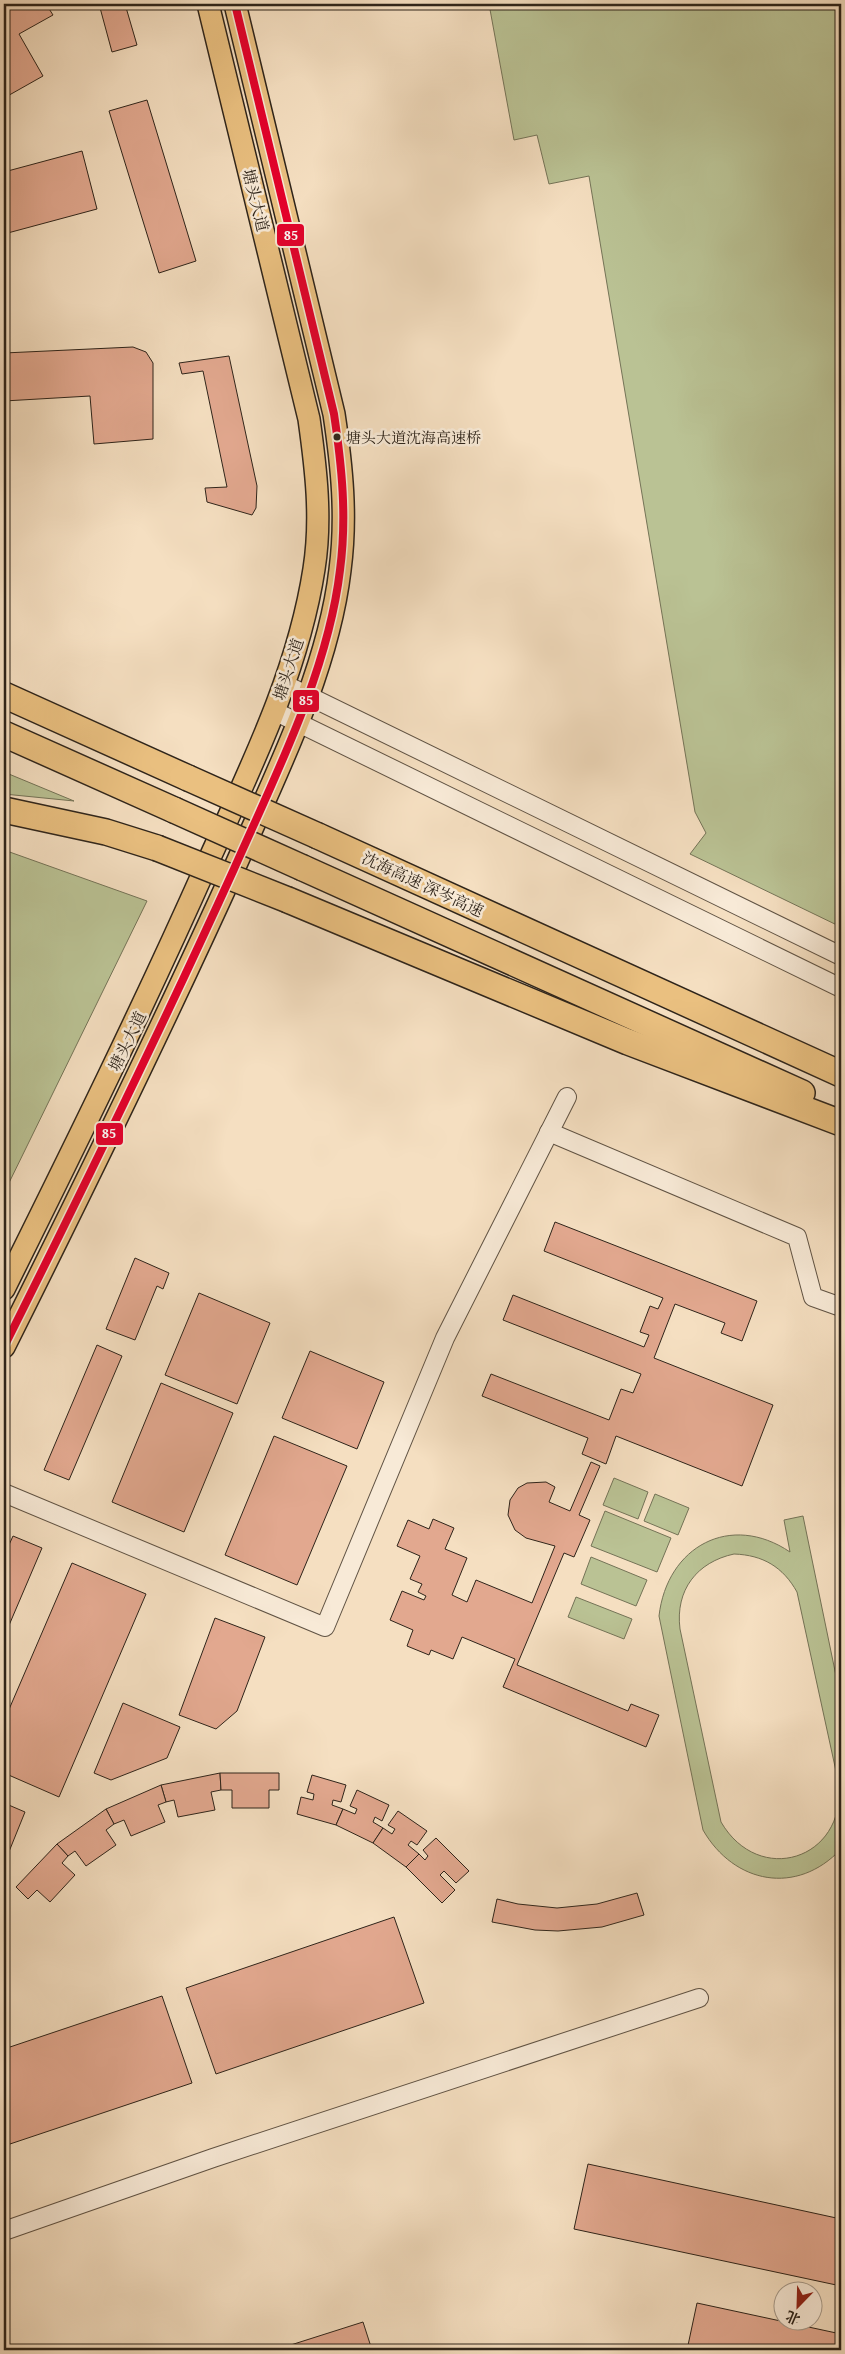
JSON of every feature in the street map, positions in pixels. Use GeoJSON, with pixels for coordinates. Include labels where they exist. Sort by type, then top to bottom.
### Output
{"type":"FeatureCollection","features":[{"type":"Feature","properties":{"kind":"highway","name":"沈海高速 深岑高速"},"geometry":{"type":"LineString","coordinates":[[11,697],[841,1074]]}},
{"type":"Feature","properties":{"kind":"highway"},"geometry":{"type":"LineString","coordinates":[[4,734],[841,1110]]}},
{"type":"Feature","properties":{"kind":"highway"},"geometry":{"type":"LineString","coordinates":[[4,810],[40,816],[106,832],[156,848],[288,900],[646,1049],[841,1123]]}},
{"type":"Feature","properties":{"kind":"main road","name":"塘头大道"},"geometry":{"type":"LineString","coordinates":[[4,1289],[144,1005],[244,784],[284,684],[304,618],[314,568],[318,517],[316,468],[306,410],[208,4]]}},
{"type":"Feature","properties":{"kind":"main road","name":"塘头大道"},"geometry":{"type":"LineString","coordinates":[[4,1347],[168,1016],[297,723],[330,624],[340,572],[345,517],[342,465],[332,405],[235,4]]}},
{"type":"Feature","properties":{"kind":"street"},"geometry":{"type":"LineString","coordinates":[[284,684],[841,956]]}},
{"type":"Feature","properties":{"kind":"street"},"geometry":{"type":"LineString","coordinates":[[274,711],[841,988]]}},
{"type":"Feature","properties":{"kind":"street"},"geometry":{"type":"LineString","coordinates":[[4,1493],[325,1627],[446,1338],[567,1097]]}},
{"type":"Feature","properties":{"kind":"street"},"geometry":{"type":"LineString","coordinates":[[549,1132],[798,1237],[813,1297],[841,1307]]}},
{"type":"Feature","properties":{"kind":"street"},"geometry":{"type":"LineString","coordinates":[[4,2231],[212,2158],[699,1998]]}},
{"type":"Feature","properties":{"kind":"green space"},"geometry":{"type":"Polygon","coordinates":[[[489,4],[841,4],[841,927],[690,854],[706,833],[695,812],[589,176],[549,184],[537,135],[514,140],[489,4]]]}},
{"type":"Feature","properties":{"kind":"green space"},"geometry":{"type":"Polygon","coordinates":[[[4,772],[74,801],[4,794],[4,772]]]}},
{"type":"Feature","properties":{"kind":"green space"},"geometry":{"type":"Polygon","coordinates":[[[4,850],[147,901],[4,1193],[4,850]]]}},
{"type":"Feature","properties":{"kind":"green space"},"geometry":{"type":"Polygon","coordinates":[[[614,1478],[648,1492],[638,1519],[603,1505],[614,1478]]]}},
{"type":"Feature","properties":{"kind":"green space"},"geometry":{"type":"Polygon","coordinates":[[[655,1494],[689,1508],[678,1535],[644,1521],[655,1494]]]}},
{"type":"Feature","properties":{"kind":"green space"},"geometry":{"type":"Polygon","coordinates":[[[605,1511],[671,1538],[657,1572],[591,1546],[605,1511]]]}},
{"type":"Feature","properties":{"kind":"green space"},"geometry":{"type":"Polygon","coordinates":[[[803,1516],[841,1700],[841,1849],[824,1864],[805,1873],[786,1878],[767,1877],[749,1872],[731,1862],[716,1848],[703,1830],[659,1616],[665,1592],[675,1571],[688,1554],[705,1543],[725,1536],[746,1535],[768,1540],[790,1552],[784,1520],[803,1516]],[[734,1554],[721,1558],[699,1571],[691,1580],[681,1602],[679,1615],[680,1629],[721,1822],[737,1842],[756,1854],[777,1859],[796,1856],[814,1847],[828,1832],[837,1811],[839,1785],[797,1592],[779,1569],[763,1560],[734,1554]]]}},
{"type":"Feature","properties":{"kind":"green space"},"geometry":{"type":"Polygon","coordinates":[[[591,1557],[647,1580],[636,1606],[581,1584],[591,1557]]]}},
{"type":"Feature","properties":{"kind":"green space"},"geometry":{"type":"Polygon","coordinates":[[[576,1597],[632,1619],[624,1639],[568,1617],[576,1597]]]}},
{"type":"Feature","properties":{"kind":"building"},"geometry":{"type":"Polygon","coordinates":[[[4,4],[46,4],[53,15],[19,34],[43,76],[4,98],[4,4]]]}},
{"type":"Feature","properties":{"kind":"building"},"geometry":{"type":"Polygon","coordinates":[[[99,4],[125,4],[137,45],[112,52],[99,4]]]}},
{"type":"Feature","properties":{"kind":"building"},"geometry":{"type":"Polygon","coordinates":[[[147,100],[196,261],[159,273],[109,111],[147,100]]]}},
{"type":"Feature","properties":{"kind":"building"},"geometry":{"type":"Polygon","coordinates":[[[82,151],[97,209],[4,234],[4,172],[82,151]]]}},
{"type":"Feature","properties":{"kind":"building"},"geometry":{"type":"Polygon","coordinates":[[[133,347],[146,352],[153,363],[153,439],[94,444],[90,396],[4,401],[4,353],[133,347]]]}},
{"type":"Feature","properties":{"kind":"building"},"geometry":{"type":"Polygon","coordinates":[[[229,356],[257,486],[256,508],[252,515],[207,502],[205,488],[227,487],[203,371],[182,374],[179,363],[229,356]]]}},
{"type":"Feature","properties":{"kind":"building"},"geometry":{"type":"Polygon","coordinates":[[[555,1222],[757,1301],[742,1341],[721,1333],[725,1323],[675,1304],[654,1358],[773,1405],[742,1486],[616,1436],[606,1464],[582,1454],[588,1438],[482,1396],[491,1374],[609,1420],[621,1389],[633,1393],[641,1374],[503,1320],[513,1295],[644,1347],[649,1335],[640,1332],[650,1306],[658,1309],[663,1298],[544,1251],[555,1222]]]}},
{"type":"Feature","properties":{"kind":"building"},"geometry":{"type":"Polygon","coordinates":[[[135,1258],[169,1273],[163,1289],[157,1286],[135,1340],[106,1329],[135,1258]]]}},
{"type":"Feature","properties":{"kind":"building"},"geometry":{"type":"Polygon","coordinates":[[[199,1293],[270,1323],[237,1404],[165,1375],[199,1293]]]}},
{"type":"Feature","properties":{"kind":"building"},"geometry":{"type":"Polygon","coordinates":[[[97,1345],[122,1356],[69,1480],[44,1470],[97,1345]]]}},
{"type":"Feature","properties":{"kind":"building"},"geometry":{"type":"Polygon","coordinates":[[[310,1351],[384,1382],[357,1449],[282,1418],[310,1351]]]}},
{"type":"Feature","properties":{"kind":"building"},"geometry":{"type":"Polygon","coordinates":[[[161,1383],[233,1413],[184,1532],[112,1502],[161,1383]]]}},
{"type":"Feature","properties":{"kind":"building"},"geometry":{"type":"Polygon","coordinates":[[[274,1436],[347,1466],[297,1585],[225,1555],[274,1436]]]}},
{"type":"Feature","properties":{"kind":"building"},"geometry":{"type":"Polygon","coordinates":[[[591,1462],[600,1466],[579,1515],[590,1520],[574,1557],[564,1553],[517,1665],[628,1711],[631,1704],[659,1715],[646,1747],[503,1687],[515,1659],[462,1637],[453,1659],[431,1650],[429,1655],[407,1646],[413,1630],[390,1620],[402,1591],[424,1600],[426,1596],[418,1592],[422,1584],[410,1579],[420,1556],[397,1546],[408,1520],[429,1529],[433,1519],[454,1528],[445,1549],[467,1558],[452,1595],[467,1602],[476,1580],[532,1603],[555,1546],[526,1538],[515,1530],[508,1515],[510,1500],[518,1488],[527,1483],[546,1482],[555,1487],[549,1502],[570,1511],[591,1462]]]}},
{"type":"Feature","properties":{"kind":"building"},"geometry":{"type":"Polygon","coordinates":[[[13,1536],[42,1548],[4,1637],[4,1556],[13,1536]]]}},
{"type":"Feature","properties":{"kind":"building"},"geometry":{"type":"Polygon","coordinates":[[[72,1563],[146,1594],[59,1797],[4,1773],[4,1721],[72,1563]]]}},
{"type":"Feature","properties":{"kind":"building"},"geometry":{"type":"Polygon","coordinates":[[[215,1618],[265,1637],[237,1711],[216,1729],[179,1715],[215,1618]]]}},
{"type":"Feature","properties":{"kind":"building"},"geometry":{"type":"Polygon","coordinates":[[[123,1703],[180,1727],[167,1758],[111,1780],[94,1773],[123,1703]]]}},
{"type":"Feature","properties":{"kind":"building"},"geometry":{"type":"Polygon","coordinates":[[[220,1773],[221,1790],[211,1792],[215,1810],[178,1817],[174,1800],[166,1802],[161,1785],[220,1773]]]}},
{"type":"Feature","properties":{"kind":"building"},"geometry":{"type":"Polygon","coordinates":[[[220,1773],[279,1773],[279,1790],[269,1790],[269,1808],[232,1808],[232,1790],[221,1790],[220,1773]]]}},
{"type":"Feature","properties":{"kind":"building"},"geometry":{"type":"Polygon","coordinates":[[[312,1775],[346,1785],[341,1802],[333,1800],[332,1805],[343,1809],[336,1825],[297,1814],[301,1797],[313,1800],[314,1794],[307,1792],[312,1775]]]}},
{"type":"Feature","properties":{"kind":"building"},"geometry":{"type":"Polygon","coordinates":[[[161,1785],[166,1802],[158,1805],[165,1822],[131,1836],[124,1820],[114,1824],[106,1809],[161,1785]]]}},
{"type":"Feature","properties":{"kind":"building"},"geometry":{"type":"Polygon","coordinates":[[[357,1790],[389,1805],[382,1821],[375,1817],[373,1822],[383,1828],[373,1843],[336,1825],[343,1809],[355,1814],[357,1809],[350,1806],[357,1790]]]}},
{"type":"Feature","properties":{"kind":"building"},"geometry":{"type":"Polygon","coordinates":[[[4,1803],[25,1812],[4,1864],[4,1803]]]}},
{"type":"Feature","properties":{"kind":"building"},"geometry":{"type":"Polygon","coordinates":[[[106,1809],[114,1824],[106,1830],[116,1845],[86,1866],[75,1851],[68,1856],[57,1844],[106,1809]]]}},
{"type":"Feature","properties":{"kind":"building"},"geometry":{"type":"Polygon","coordinates":[[[398,1811],[427,1831],[417,1845],[411,1841],[408,1845],[419,1854],[406,1867],[373,1843],[383,1828],[392,1834],[395,1829],[388,1825],[398,1811]]]}},
{"type":"Feature","properties":{"kind":"building"},"geometry":{"type":"Polygon","coordinates":[[[436,1838],[469,1871],[456,1883],[444,1871],[440,1875],[455,1890],[442,1903],[406,1867],[419,1854],[425,1860],[428,1856],[423,1850],[436,1838]]]}},
{"type":"Feature","properties":{"kind":"building"},"geometry":{"type":"Polygon","coordinates":[[[57,1844],[68,1856],[62,1863],[75,1875],[50,1902],[37,1890],[28,1899],[16,1887],[57,1844]]]}},
{"type":"Feature","properties":{"kind":"building"},"geometry":{"type":"Polygon","coordinates":[[[637,1893],[644,1915],[602,1927],[558,1931],[535,1930],[492,1922],[497,1899],[518,1904],[557,1908],[597,1904],[637,1893]]]}},
{"type":"Feature","properties":{"kind":"building"},"geometry":{"type":"Polygon","coordinates":[[[394,1917],[424,2003],[216,2074],[186,1988],[394,1917]]]}},
{"type":"Feature","properties":{"kind":"building"},"geometry":{"type":"Polygon","coordinates":[[[162,1996],[192,2083],[4,2146],[4,2049],[162,1996]]]}},
{"type":"Feature","properties":{"kind":"building"},"geometry":{"type":"Polygon","coordinates":[[[588,2164],[841,2219],[841,2286],[574,2229],[588,2164]]]}},
{"type":"Feature","properties":{"kind":"building"},"geometry":{"type":"Polygon","coordinates":[[[697,2303],[772,2319],[772,2332],[822,2332],[822,2330],[841,2334],[841,2350],[687,2350],[697,2303]]]}},
{"type":"Feature","properties":{"kind":"building"},"geometry":{"type":"Polygon","coordinates":[[[363,2322],[372,2350],[275,2350],[363,2322]]]}},
{"type":"Feature","properties":{"kind":"transit line","name":"85"},"geometry":{"type":"LineString","coordinates":[[4,1347],[150,1049],[266,797],[312,685],[334,608],[340,570],[343,531],[341,473],[334,414],[235,4]]}},
{"type":"Feature","properties":{"kind":"place","name":"塘头大道沈海高速桥"},"geometry":{"type":"Point","coordinates":[337,437]}}]}
